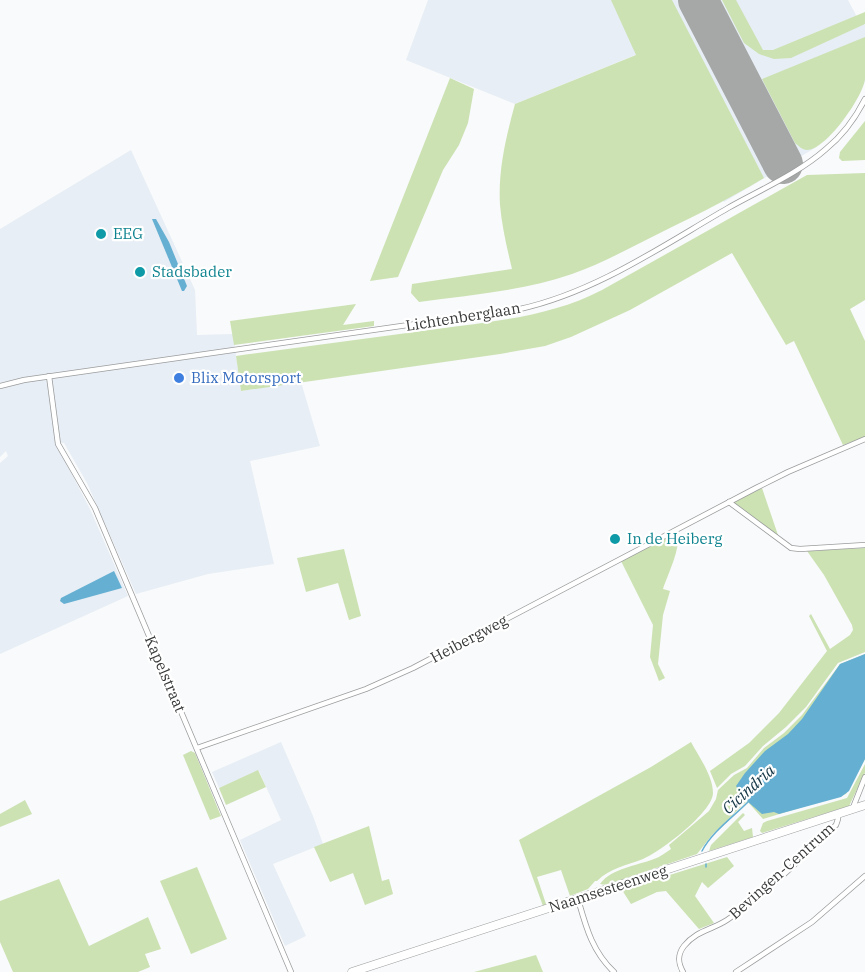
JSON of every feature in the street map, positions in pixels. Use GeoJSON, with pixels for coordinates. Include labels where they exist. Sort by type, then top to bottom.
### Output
{"type":"FeatureCollection","features":[{"type":"Feature","properties":{"kind":"main road","name":"Naamsesteenweg"},"geometry":{"type":"LineString","coordinates":[[352,972],[865,805]]}},
{"type":"Feature","properties":{"kind":"street","name":"Lichtenberglaan"},"geometry":{"type":"LineString","coordinates":[[0,386],[49,376],[476,316],[520,309],[563,298],[605,278],[810,161],[842,134],[853,121],[865,99]]}},
{"type":"Feature","properties":{"kind":"street","name":"Kapelstraat"},"geometry":{"type":"LineString","coordinates":[[49,376],[58,444],[95,508],[291,972]]}},
{"type":"Feature","properties":{"kind":"street","name":"Heibergweg"},"geometry":{"type":"LineString","coordinates":[[197,748],[366,689],[413,668],[788,472],[865,439]]}},
{"type":"Feature","properties":{"kind":"street"},"geometry":{"type":"LineString","coordinates":[[729,502],[791,548],[865,545]]}},
{"type":"Feature","properties":{"kind":"street"},"geometry":{"type":"LineString","coordinates":[[852,810],[865,777]]}},
{"type":"Feature","properties":{"kind":"street","name":"Bevingen-Centrum"},"geometry":{"type":"LineString","coordinates":[[683,972],[678,960],[684,945],[702,930],[728,920],[765,890],[836,825],[838,814]]}},
{"type":"Feature","properties":{"kind":"street"},"geometry":{"type":"LineString","coordinates":[[735,972],[812,922],[865,876]]}},
{"type":"Feature","properties":{"kind":"street"},"geometry":{"type":"LineString","coordinates":[[578,899],[591,943],[614,972]]}},
{"type":"Feature","properties":{"kind":"shaded area"},"geometry":{"type":"Polygon","coordinates":[[[428,0],[848,0],[857,17],[865,25],[865,81],[851,108],[835,130],[815,148],[724,202],[650,49],[515,104],[406,60],[428,0]]]}},
{"type":"Feature","properties":{"kind":"shaded area"},"geometry":{"type":"Polygon","coordinates":[[[131,150],[195,290],[197,335],[233,334],[241,391],[301,382],[320,446],[250,461],[274,564],[208,574],[136,594],[87,483],[64,443],[55,442],[90,509],[128,596],[0,654],[0,463],[8,456],[6,451],[0,457],[0,229],[131,150]]]}},
{"type":"Feature","properties":{"kind":"shaded area"},"geometry":{"type":"Polygon","coordinates":[[[281,742],[323,844],[273,864],[306,936],[285,946],[240,840],[281,820],[259,771],[219,788],[212,772],[281,742]]]}},
{"type":"Feature","properties":{"kind":"green space"},"geometry":{"type":"Polygon","coordinates":[[[611,0],[672,0],[764,178],[619,254],[572,274],[516,288],[419,302],[411,293],[412,284],[512,269],[502,221],[500,179],[503,154],[515,104],[636,55],[611,0]]]}},
{"type":"Feature","properties":{"kind":"green space"},"geometry":{"type":"Polygon","coordinates":[[[722,0],[736,0],[763,50],[773,50],[865,12],[865,24],[791,58],[774,59],[759,54],[744,43],[722,0]]]}},
{"type":"Feature","properties":{"kind":"green space"},"geometry":{"type":"Polygon","coordinates":[[[865,37],[865,79],[858,98],[824,141],[815,148],[802,149],[795,143],[762,79],[865,37]]]}},
{"type":"Feature","properties":{"kind":"green space"},"geometry":{"type":"Polygon","coordinates":[[[450,78],[474,89],[468,123],[459,145],[443,170],[398,277],[370,281],[450,78]]]}},
{"type":"Feature","properties":{"kind":"green space"},"geometry":{"type":"Polygon","coordinates":[[[865,121],[865,160],[842,161],[839,158],[840,152],[865,121]]]}},
{"type":"Feature","properties":{"kind":"green space"},"geometry":{"type":"Polygon","coordinates":[[[865,173],[865,300],[850,309],[865,341],[865,437],[843,445],[794,341],[786,345],[732,253],[630,310],[571,337],[545,346],[241,391],[236,356],[501,320],[542,312],[602,290],[807,175],[865,173]]]}},
{"type":"Feature","properties":{"kind":"green space"},"geometry":{"type":"Polygon","coordinates":[[[356,304],[343,325],[374,321],[374,326],[234,345],[230,321],[356,304]]]}},
{"type":"Feature","properties":{"kind":"green space"},"geometry":{"type":"Polygon","coordinates":[[[762,488],[779,538],[734,503],[762,488]]]}},
{"type":"Feature","properties":{"kind":"green space"},"geometry":{"type":"Polygon","coordinates":[[[678,532],[676,554],[663,589],[670,591],[663,615],[658,664],[665,678],[659,681],[650,657],[653,625],[621,561],[678,532]]]}},
{"type":"Feature","properties":{"kind":"green space"},"geometry":{"type":"Polygon","coordinates":[[[865,548],[865,652],[838,663],[806,707],[763,746],[745,766],[731,774],[717,788],[710,771],[749,743],[779,713],[827,651],[809,616],[811,614],[830,649],[850,635],[853,630],[824,575],[807,551],[865,548]]]}},
{"type":"Feature","properties":{"kind":"green space"},"geometry":{"type":"Polygon","coordinates":[[[344,549],[361,616],[349,620],[338,583],[306,592],[297,558],[344,549]]]}},
{"type":"Feature","properties":{"kind":"green space"},"geometry":{"type":"Polygon","coordinates":[[[865,654],[865,759],[846,794],[763,819],[747,801],[712,835],[697,854],[606,885],[600,884],[611,874],[656,858],[671,849],[669,845],[709,811],[718,790],[734,775],[747,768],[764,748],[802,715],[840,664],[865,654]]]}},
{"type":"Feature","properties":{"kind":"green space"},"geometry":{"type":"Polygon","coordinates":[[[691,742],[711,780],[713,793],[711,801],[695,820],[651,855],[607,873],[588,889],[570,896],[561,870],[537,877],[546,904],[543,906],[519,840],[651,767],[691,742]]]}},
{"type":"Feature","properties":{"kind":"green space"},"geometry":{"type":"Polygon","coordinates":[[[191,751],[195,753],[221,816],[210,820],[183,755],[191,751]]]}},
{"type":"Feature","properties":{"kind":"green space"},"geometry":{"type":"Polygon","coordinates":[[[865,764],[865,773],[849,806],[762,833],[760,831],[763,823],[767,821],[847,798],[865,764]]]}},
{"type":"Feature","properties":{"kind":"green space"},"geometry":{"type":"Polygon","coordinates":[[[258,770],[266,787],[226,805],[219,788],[258,770]]]}},
{"type":"Feature","properties":{"kind":"green space"},"geometry":{"type":"Polygon","coordinates":[[[25,800],[32,814],[0,827],[0,814],[25,800]]]}},
{"type":"Feature","properties":{"kind":"green space"},"geometry":{"type":"Polygon","coordinates":[[[743,813],[745,815],[738,822],[744,831],[752,828],[753,837],[709,851],[711,845],[743,813]]]}},
{"type":"Feature","properties":{"kind":"green space"},"geometry":{"type":"Polygon","coordinates":[[[369,826],[382,881],[389,879],[393,894],[365,905],[353,873],[330,882],[314,847],[369,826]]]}},
{"type":"Feature","properties":{"kind":"green space"},"geometry":{"type":"Polygon","coordinates":[[[727,857],[734,866],[708,888],[702,882],[695,896],[714,923],[699,929],[666,891],[657,892],[631,904],[622,890],[727,857]]]}},
{"type":"Feature","properties":{"kind":"green space"},"geometry":{"type":"Polygon","coordinates":[[[197,867],[227,939],[191,954],[160,881],[197,867]]]}},
{"type":"Feature","properties":{"kind":"green space"},"geometry":{"type":"Polygon","coordinates":[[[59,879],[89,946],[148,917],[161,949],[145,954],[150,967],[138,972],[13,972],[0,942],[0,901],[59,879]]]}},
{"type":"Feature","properties":{"kind":"green space"},"geometry":{"type":"Polygon","coordinates":[[[536,955],[543,972],[474,972],[536,955]]]}},
{"type":"Feature","properties":{"kind":"water"},"geometry":{"type":"Polygon","coordinates":[[[152,219],[156,219],[169,242],[187,286],[184,291],[182,291],[152,219]]]}},
{"type":"Feature","properties":{"kind":"water"},"geometry":{"type":"Polygon","coordinates":[[[114,571],[122,588],[64,604],[60,601],[61,598],[114,571]]]}},
{"type":"Feature","properties":{"kind":"water"},"geometry":{"type":"Polygon","coordinates":[[[865,654],[865,759],[849,791],[841,797],[779,814],[774,812],[762,814],[747,801],[736,786],[765,751],[788,734],[802,719],[840,664],[865,654]]]}},
{"type":"Feature","properties":{"kind":"waterway","name":"Cicindria"},"geometry":{"type":"LineString","coordinates":[[702,851],[717,831],[748,802]]}},
{"type":"Feature","properties":{"kind":"runway"},"geometry":{"type":"LineString","coordinates":[[698,0],[783,164]]}},
{"type":"Feature","properties":{"kind":"place","name":"EEG"},"geometry":{"type":"Point","coordinates":[101,234]}},
{"type":"Feature","properties":{"kind":"place","name":"Stadsbader"},"geometry":{"type":"Point","coordinates":[140,272]}},
{"type":"Feature","properties":{"kind":"place","name":"Blix Motorsport"},"geometry":{"type":"Point","coordinates":[179,378]}},
{"type":"Feature","properties":{"kind":"place","name":"In de Heiberg"},"geometry":{"type":"Point","coordinates":[615,539]}}]}
